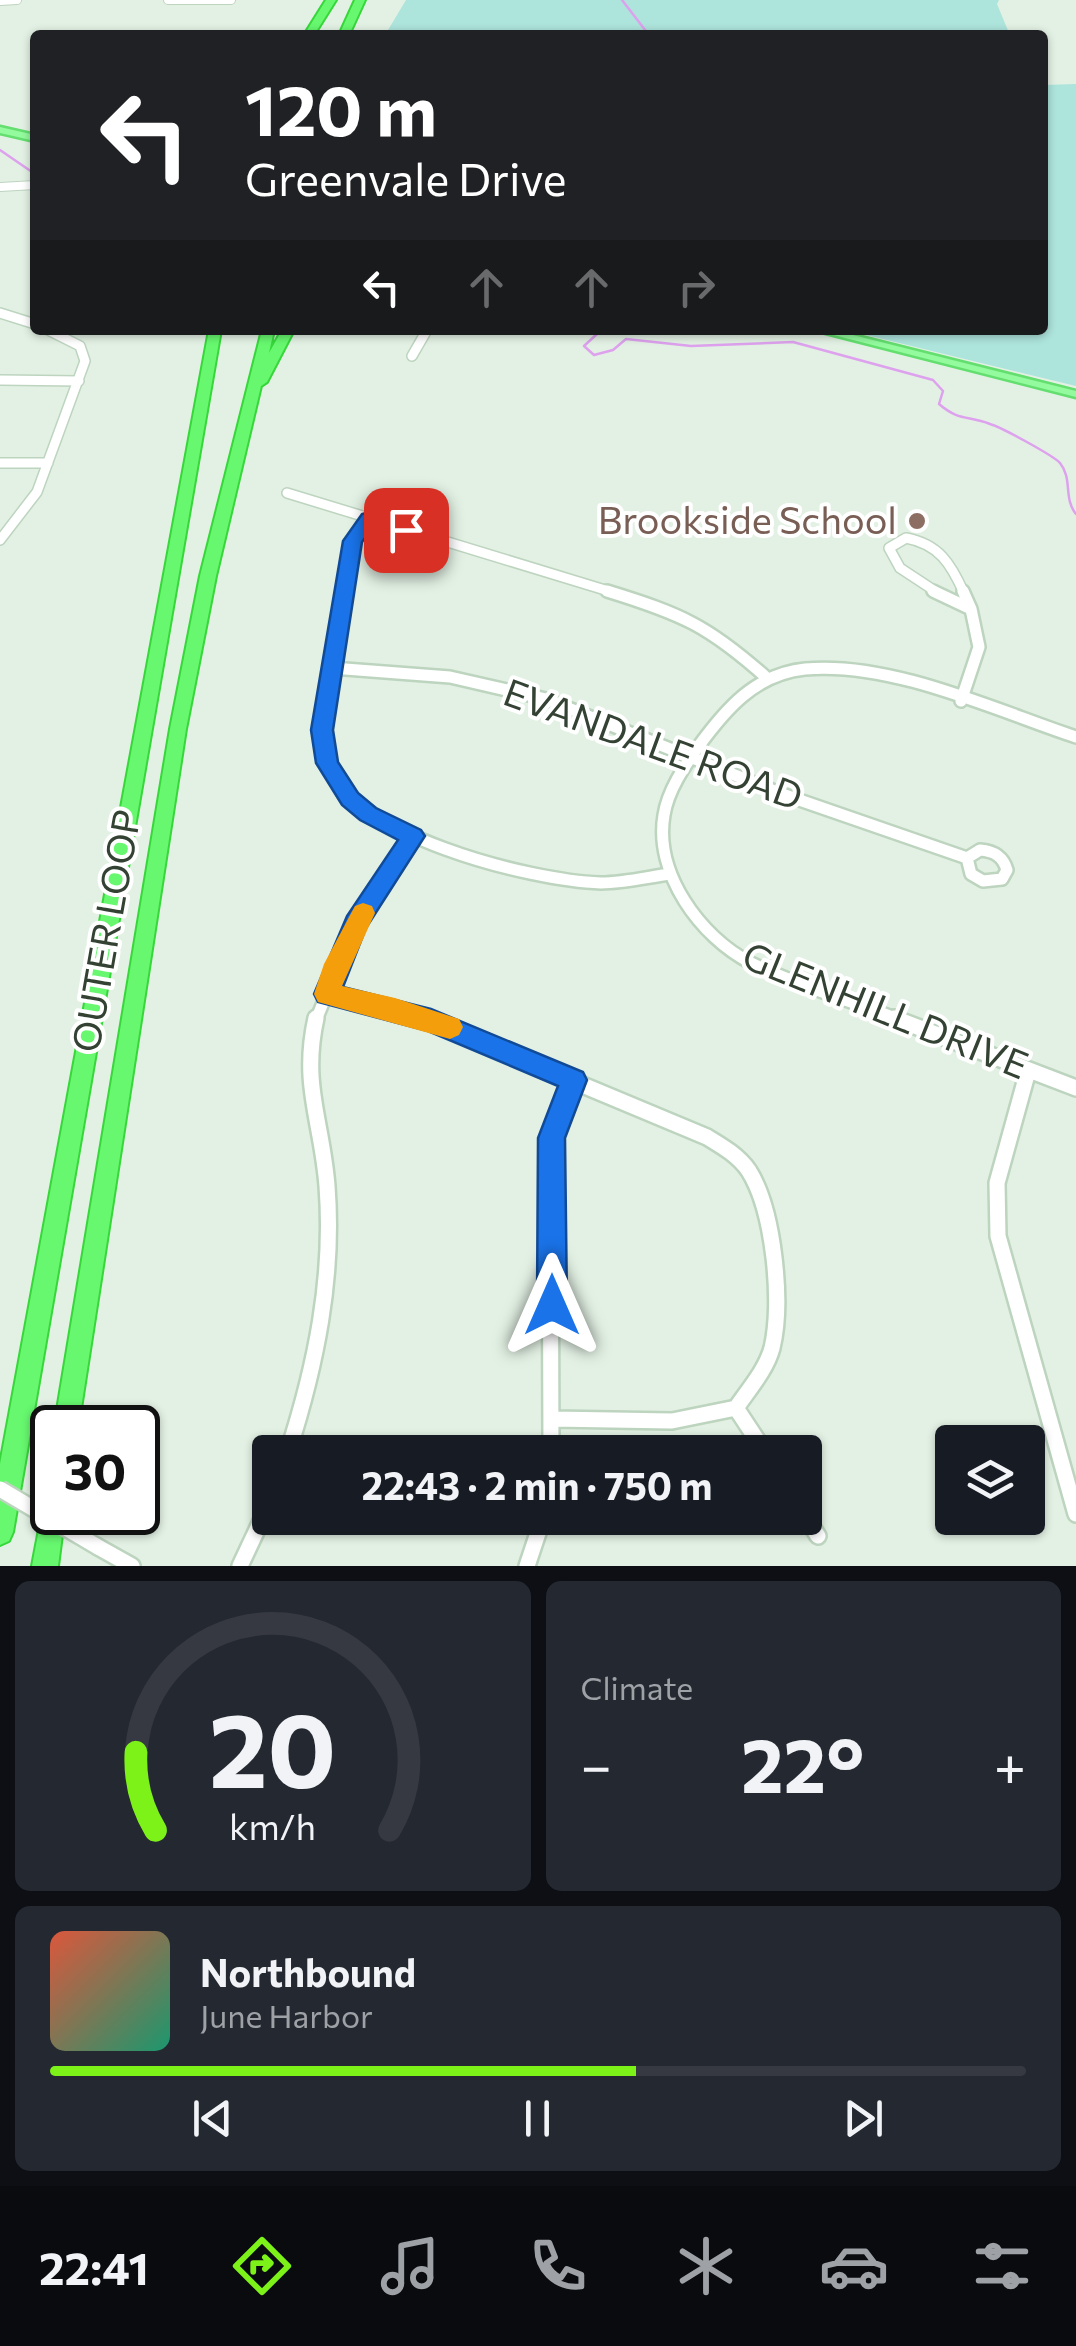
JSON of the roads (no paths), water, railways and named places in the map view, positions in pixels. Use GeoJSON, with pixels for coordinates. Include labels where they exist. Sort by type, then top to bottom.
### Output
{"type":"FeatureCollection","features":[{"type":"Feature","properties":{"kind":"highway"},"geometry":{"type":"LineString","coordinates":[[311,30],[330,0]]}},
{"type":"Feature","properties":{"kind":"highway"},"geometry":{"type":"LineString","coordinates":[[346,30],[360,0]]}},
{"type":"Feature","properties":{"kind":"highway"},"geometry":{"type":"LineString","coordinates":[[205,335],[208,360]]}},
{"type":"Feature","properties":{"kind":"highway","name":"OUTER LOOP"},"geometry":{"type":"LineString","coordinates":[[0,1532],[214,335]]}},
{"type":"Feature","properties":{"kind":"highway","name":"OUTER LOOP"},"geometry":{"type":"LineString","coordinates":[[70,1405],[180,715],[203,599],[267,335]]}},
{"type":"Feature","properties":{"kind":"highway"},"geometry":{"type":"LineString","coordinates":[[254,390],[270,370],[286,335]]}},
{"type":"Feature","properties":{"kind":"highway"},"geometry":{"type":"LineString","coordinates":[[44,1566],[49,1535]]}},
{"type":"Feature","properties":{"kind":"main road"},"geometry":{"type":"LineString","coordinates":[[0,130],[30,137]]}},
{"type":"Feature","properties":{"kind":"main road"},"geometry":{"type":"LineString","coordinates":[[840,335],[1076,394]]}},
{"type":"Feature","properties":{"kind":"street"},"geometry":{"type":"LineString","coordinates":[[0,1],[17,0]]}},
{"type":"Feature","properties":{"kind":"street"},"geometry":{"type":"LineString","coordinates":[[168,0],[231,0]]}},
{"type":"Feature","properties":{"kind":"street"},"geometry":{"type":"LineString","coordinates":[[0,187],[30,185]]}},
{"type":"Feature","properties":{"kind":"street"},"geometry":{"type":"LineString","coordinates":[[0,313],[30,322]]}},
{"type":"Feature","properties":{"kind":"street"},"geometry":{"type":"LineString","coordinates":[[0,540],[30,504],[86,361],[84,351],[57,335]]}},
{"type":"Feature","properties":{"kind":"street"},"geometry":{"type":"LineString","coordinates":[[412,356],[424,335]]}},
{"type":"Feature","properties":{"kind":"street"},"geometry":{"type":"LineString","coordinates":[[0,380],[79,381]]}},
{"type":"Feature","properties":{"kind":"street"},"geometry":{"type":"LineString","coordinates":[[0,463],[48,463]]}},
{"type":"Feature","properties":{"kind":"street"},"geometry":{"type":"LineString","coordinates":[[287,493],[678,613],[727,642],[768,679],[804,669],[844,669],[888,678],[1076,738]]}},
{"type":"Feature","properties":{"kind":"street"},"geometry":{"type":"LineString","coordinates":[[369,518],[350,548],[322,730],[327,763],[336,782],[368,814],[413,836],[498,868],[552,880],[604,883],[670,874]]}},
{"type":"Feature","properties":{"kind":"street"},"geometry":{"type":"LineString","coordinates":[[960,701],[979,647],[971,609],[945,554],[936,545],[906,538],[889,548],[890,558],[900,570],[971,609]]}},
{"type":"Feature","properties":{"kind":"street","name":"EVANDALE ROAD"},"geometry":{"type":"LineString","coordinates":[[332,668],[412,672],[515,690],[564,704],[691,758],[966,858]]}},
{"type":"Feature","properties":{"kind":"street","name":"GLENHILL DRIVE"},"geometry":{"type":"LineString","coordinates":[[768,679],[728,705],[691,758],[664,817],[662,845],[670,874],[708,929],[750,962],[1076,1088]]}},
{"type":"Feature","properties":{"kind":"street"},"geometry":{"type":"LineString","coordinates":[[293,1435],[312,1370],[329,1252],[326,1163],[309,1066],[313,1035],[356,924],[413,836]]}},
{"type":"Feature","properties":{"kind":"street"},"geometry":{"type":"LineString","coordinates":[[327,994],[431,1020],[723,1146],[744,1164],[759,1189],[775,1331],[760,1376],[736,1408],[672,1421],[553,1419]]}},
{"type":"Feature","properties":{"kind":"street"},"geometry":{"type":"LineString","coordinates":[[1028,1070],[997,1183],[998,1236],[1076,1514]]}},
{"type":"Feature","properties":{"kind":"street"},"geometry":{"type":"LineString","coordinates":[[552,1435],[550,1152],[555,1123],[574,1080]]}},
{"type":"Feature","properties":{"kind":"street"},"geometry":{"type":"LineString","coordinates":[[736,1408],[753,1435]]}},
{"type":"Feature","properties":{"kind":"street"},"geometry":{"type":"LineString","coordinates":[[0,1489],[132,1566]]}},
{"type":"Feature","properties":{"kind":"street"},"geometry":{"type":"LineString","coordinates":[[240,1566],[255,1535]]}},
{"type":"Feature","properties":{"kind":"street"},"geometry":{"type":"LineString","coordinates":[[526,1566],[537,1535]]}},
{"type":"Feature","properties":{"kind":"waterway"},"geometry":{"type":"LineString","coordinates":[[622,0],[645,30]]}},
{"type":"Feature","properties":{"kind":"waterway"},"geometry":{"type":"LineString","coordinates":[[0,150],[30,171]]}},
{"type":"Feature","properties":{"kind":"waterway"},"geometry":{"type":"LineString","coordinates":[[596,335],[584,346],[594,355],[613,350],[626,339],[691,346],[793,342],[933,380],[943,391],[939,404],[946,410],[1005,430],[1060,463],[1076,514]]}},
{"type":"Feature","properties":{"kind":"place","name":"Brookside School"},"geometry":{"type":"Point","coordinates":[917,521]}}]}
